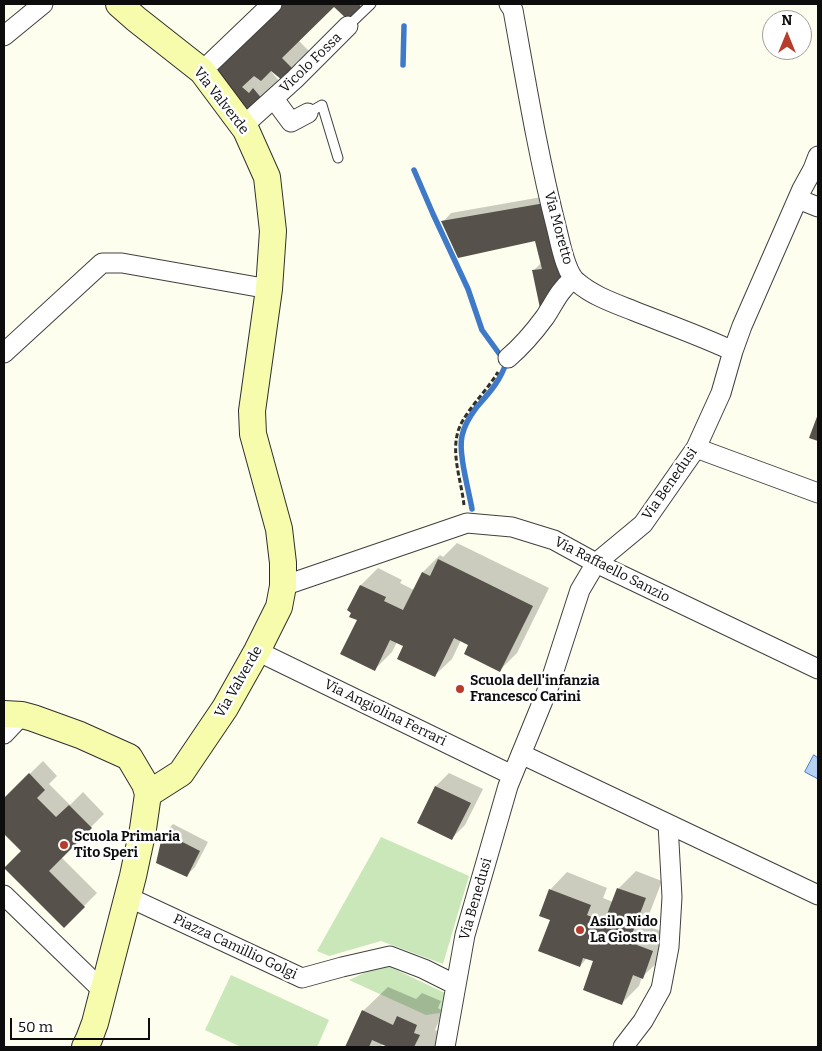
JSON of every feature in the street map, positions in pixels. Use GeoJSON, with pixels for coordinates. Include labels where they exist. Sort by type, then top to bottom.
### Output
{"type":"FeatureCollection","features":[{"type":"Feature","properties":{"kind":"street"},"geometry":{"type":"LineString","coordinates":[[4,36],[43,4]]}},
{"type":"Feature","properties":{"kind":"street","name":"Via Valverde"},"geometry":{"type":"LineString","coordinates":[[119,4],[202,71],[246,130],[267,177],[273,231],[269,289],[252,412],[253,434],[279,529],[283,563],[283,586],[279,607],[225,708],[181,774],[148,794]]}},
{"type":"Feature","properties":{"kind":"street"},"geometry":{"type":"LineString","coordinates":[[202,71],[272,4]]}},
{"type":"Feature","properties":{"kind":"street","name":"Via Moretto"},"geometry":{"type":"LineString","coordinates":[[509,4],[513,10],[551,205],[565,261],[573,279],[598,296],[733,351]]}},
{"type":"Feature","properties":{"kind":"street","name":"Vicolo Fossa"},"geometry":{"type":"LineString","coordinates":[[243,126],[295,79],[348,26]]}},
{"type":"Feature","properties":{"kind":"street","name":"Vicolo Fossa"},"geometry":{"type":"LineString","coordinates":[[274,99],[291,122],[308,113]]}},
{"type":"Feature","properties":{"kind":"street","name":"Via Benedusi"},"geometry":{"type":"LineString","coordinates":[[445,1047],[465,935],[512,775],[549,686],[580,590],[596,563],[643,524],[696,448],[721,392],[742,326],[818,156]]}},
{"type":"Feature","properties":{"kind":"street"},"geometry":{"type":"LineString","coordinates":[[798,199],[818,207]]}},
{"type":"Feature","properties":{"kind":"street"},"geometry":{"type":"LineString","coordinates":[[4,353],[102,263],[122,263],[269,289]]}},
{"type":"Feature","properties":{"kind":"street"},"geometry":{"type":"LineString","coordinates":[[504,362],[522,346],[563,288],[573,279]]}},
{"type":"Feature","properties":{"kind":"street"},"geometry":{"type":"LineString","coordinates":[[696,448],[818,493]]}},
{"type":"Feature","properties":{"kind":"street","name":"Via Raffaello Sanzio"},"geometry":{"type":"LineString","coordinates":[[283,586],[467,523],[512,527],[554,540],[596,563],[818,669]]}},
{"type":"Feature","properties":{"kind":"street","name":"Via Angiolina Ferrari"},"geometry":{"type":"LineString","coordinates":[[257,651],[512,775]]}},
{"type":"Feature","properties":{"kind":"street"},"geometry":{"type":"LineString","coordinates":[[4,734],[13,714],[80,735],[129,757],[145,784],[148,794],[143,829],[128,898],[95,1023],[90,1039],[85,1047]]}},
{"type":"Feature","properties":{"kind":"street"},"geometry":{"type":"LineString","coordinates":[[521,754],[559,776],[668,824],[818,895]]}},
{"type":"Feature","properties":{"kind":"street"},"geometry":{"type":"LineString","coordinates":[[623,1047],[643,1020],[661,988],[669,947],[672,898],[668,879],[668,824]]}},
{"type":"Feature","properties":{"kind":"street"},"geometry":{"type":"LineString","coordinates":[[4,895],[103,991]]}},
{"type":"Feature","properties":{"kind":"street","name":"Piazza Camillio Golgi"},"geometry":{"type":"LineString","coordinates":[[128,898],[302,978],[390,956],[424,969],[456,985]]}},
{"type":"Feature","properties":{"kind":"lane"},"geometry":{"type":"LineString","coordinates":[[348,26],[371,4]]}},
{"type":"Feature","properties":{"kind":"lane"},"geometry":{"type":"LineString","coordinates":[[308,113],[322,105],[338,158]]}},
{"type":"Feature","properties":{"kind":"path"},"geometry":{"type":"LineString","coordinates":[[464,507],[456,459],[458,433],[462,422],[504,362]]}},
{"type":"Feature","properties":{"kind":"green space"},"geometry":{"type":"Polygon","coordinates":[[[381,837],[469,876],[443,964],[381,941],[329,956],[317,951],[381,837]]]}},
{"type":"Feature","properties":{"kind":"green space"},"geometry":{"type":"Polygon","coordinates":[[[384,964],[445,993],[440,1013],[426,1015],[349,980],[384,964]]]}},
{"type":"Feature","properties":{"kind":"green space"},"geometry":{"type":"Polygon","coordinates":[[[231,975],[329,1020],[317,1047],[241,1047],[205,1030],[231,975]]]}},
{"type":"Feature","properties":{"kind":"water"},"geometry":{"type":"Polygon","coordinates":[[[814,755],[818,758],[818,779],[805,772],[814,755]]]}},
{"type":"Feature","properties":{"kind":"building"},"geometry":{"type":"Polygon","coordinates":[[[278,4],[359,4],[362,8],[349,21],[334,7],[282,58],[297,73],[287,84],[271,71],[261,81],[254,76],[242,87],[249,93],[253,88],[263,100],[244,116],[209,72],[278,4]]]}},
{"type":"Feature","properties":{"kind":"building"},"geometry":{"type":"Polygon","coordinates":[[[545,203],[563,282],[541,313],[532,270],[542,269],[535,241],[458,258],[441,221],[545,203]]]}},
{"type":"Feature","properties":{"kind":"building"},"geometry":{"type":"Polygon","coordinates":[[[818,414],[818,441],[809,438],[818,414]]]}},
{"type":"Feature","properties":{"kind":"building"},"geometry":{"type":"Polygon","coordinates":[[[438,559],[533,606],[500,672],[464,654],[468,645],[454,638],[435,677],[397,659],[403,646],[390,640],[375,671],[340,654],[357,620],[349,617],[351,613],[347,610],[360,585],[386,597],[384,601],[403,610],[422,572],[430,576],[438,559]]]}},
{"type":"Feature","properties":{"kind":"building"},"geometry":{"type":"Polygon","coordinates":[[[29,773],[45,790],[37,798],[56,817],[69,805],[92,828],[49,871],[85,907],[64,928],[4,868],[21,851],[4,834],[4,798],[29,773]]]}},
{"type":"Feature","properties":{"kind":"building"},"geometry":{"type":"Polygon","coordinates":[[[435,786],[471,803],[452,840],[417,823],[435,786]]]}},
{"type":"Feature","properties":{"kind":"building"},"geometry":{"type":"Polygon","coordinates":[[[163,832],[200,851],[187,877],[156,863],[163,832]]]}},
{"type":"Feature","properties":{"kind":"building"},"geometry":{"type":"Polygon","coordinates":[[[617,888],[646,898],[629,942],[653,951],[643,979],[633,975],[622,1005],[583,990],[593,961],[583,958],[580,967],[538,951],[550,920],[539,916],[549,889],[591,905],[587,915],[604,922],[617,888]]]}},
{"type":"Feature","properties":{"kind":"building"},"geometry":{"type":"Polygon","coordinates":[[[362,1010],[393,1025],[397,1016],[417,1025],[414,1033],[420,1035],[414,1047],[388,1047],[372,1040],[369,1047],[345,1047],[362,1010]]]}},
{"type":"Feature","properties":{"kind":"waterway"},"geometry":{"type":"LineString","coordinates":[[403,65],[404,26]]}},
{"type":"Feature","properties":{"kind":"waterway"},"geometry":{"type":"LineString","coordinates":[[414,170],[468,289],[482,330],[506,363],[497,382],[469,418],[462,436],[461,452],[472,509]]}},
{"type":"Feature","properties":{"kind":"place","name":"Scuola dell'infanzia Francesco Carini"},"geometry":{"type":"Point","coordinates":[460,689]}},
{"type":"Feature","properties":{"kind":"place","name":"Scuola Primaria Tito Speri"},"geometry":{"type":"Point","coordinates":[64,845]}},
{"type":"Feature","properties":{"kind":"place","name":"Asilo Nido La Giostra"},"geometry":{"type":"Point","coordinates":[580,930]}}]}
